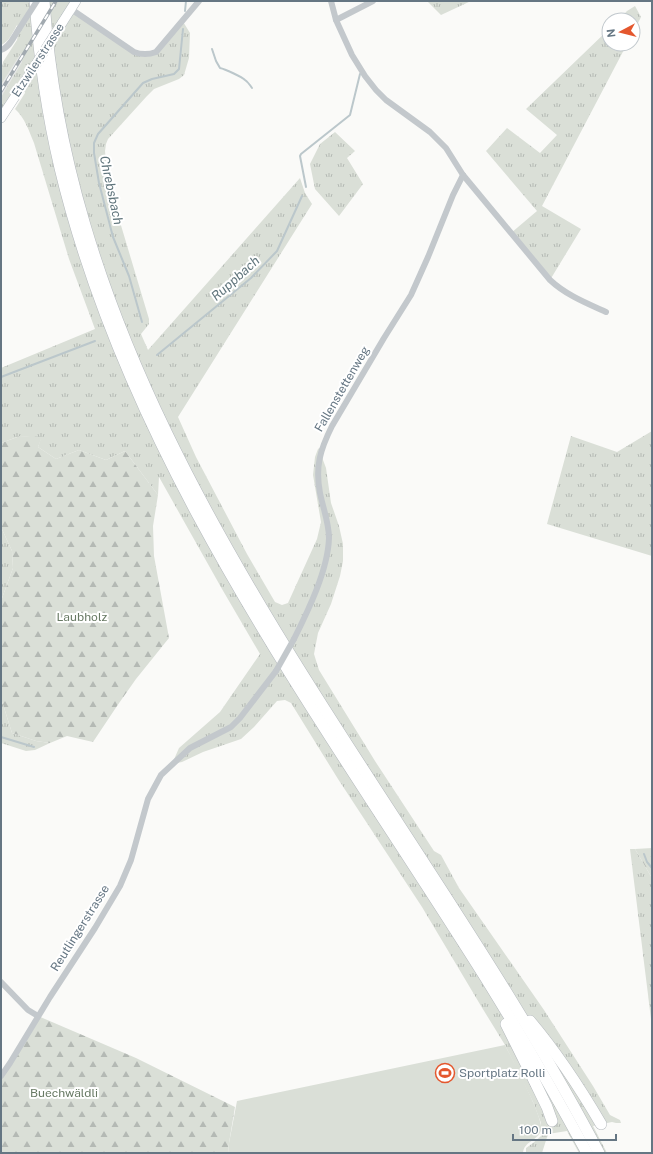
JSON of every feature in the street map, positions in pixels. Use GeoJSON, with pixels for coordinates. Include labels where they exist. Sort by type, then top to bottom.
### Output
{"type":"FeatureCollection","features":[{"type":"Feature","properties":{"kind":"highway"},"geometry":{"type":"LineString","coordinates":[[36,1],[41,65],[47,107],[69,204],[100,302],[146,412],[204,527],[268,637],[326,731],[489,983],[553,1090],[587,1153]]}},
{"type":"Feature","properties":{"kind":"highway"},"geometry":{"type":"LineString","coordinates":[[44,1],[50,58],[58,108],[82,212],[96,258],[117,317],[139,372],[167,434],[220,535],[277,633],[328,715],[508,994],[599,1153]]}},
{"type":"Feature","properties":{"kind":"highway"},"geometry":{"type":"LineString","coordinates":[[489,983],[498,1008],[547,1107],[552,1122]]}},
{"type":"Feature","properties":{"kind":"highway"},"geometry":{"type":"LineString","coordinates":[[508,994],[547,1042],[581,1090],[601,1124]]}},
{"type":"Feature","properties":{"kind":"main road","name":"Etzwilerstrasse"},"geometry":{"type":"LineString","coordinates":[[1,118],[74,5]]}},
{"type":"Feature","properties":{"kind":"street"},"geometry":{"type":"LineString","coordinates":[[1,50],[6,48],[9,44],[36,1]]}},
{"type":"Feature","properties":{"kind":"street"},"geometry":{"type":"LineString","coordinates":[[74,5],[134,52],[141,55],[156,52],[199,1]]}},
{"type":"Feature","properties":{"kind":"street"},"geometry":{"type":"LineString","coordinates":[[330,1],[336,20],[352,55],[376,90],[386,100],[430,132],[446,148],[463,175],[556,286],[570,295],[606,312]]}},
{"type":"Feature","properties":{"kind":"street"},"geometry":{"type":"LineString","coordinates":[[336,20],[373,1]]}},
{"type":"Feature","properties":{"kind":"street","name":"Fallenstettenweg"},"geometry":{"type":"LineString","coordinates":[[156,782],[161,775],[190,748],[231,727],[240,718],[276,671],[294,639],[317,586],[328,549],[328,527],[320,493],[318,468],[322,446],[332,426],[414,290],[453,195],[463,175]]}},
{"type":"Feature","properties":{"kind":"street","name":"Reutlingerstrasse"},"geometry":{"type":"LineString","coordinates":[[1,1076],[120,886],[130,860],[148,799],[156,782]]}},
{"type":"Feature","properties":{"kind":"street"},"geometry":{"type":"LineString","coordinates":[[1,982],[28,1010],[38,1016]]}},
{"type":"Feature","properties":{"kind":"shaded area"},"geometry":{"type":"Polygon","coordinates":[[[21,52],[22,63],[1,97],[1,85],[21,52]]]}},
{"type":"Feature","properties":{"kind":"green space"},"geometry":{"type":"Polygon","coordinates":[[[1,1],[76,1],[71,8],[134,52],[156,52],[182,20],[190,33],[189,58],[184,75],[179,79],[154,89],[108,139],[105,151],[117,212],[149,319],[149,324],[141,334],[148,350],[300,178],[305,193],[312,204],[178,417],[196,457],[247,554],[275,602],[282,605],[288,603],[317,539],[321,522],[313,475],[315,457],[318,449],[322,446],[331,503],[339,526],[343,544],[343,561],[331,604],[318,633],[314,654],[319,670],[375,761],[434,851],[441,855],[459,888],[544,1010],[610,1115],[620,1120],[621,1123],[612,1122],[593,1126],[607,1153],[579,1153],[567,1131],[548,1134],[542,1153],[526,1153],[526,1148],[541,1136],[541,1123],[533,1102],[505,1045],[422,907],[338,779],[291,703],[285,700],[277,701],[241,739],[203,752],[182,762],[172,764],[179,748],[220,712],[260,654],[159,477],[158,495],[125,451],[106,460],[79,450],[56,459],[38,447],[41,438],[20,436],[1,443],[1,368],[95,329],[69,259],[34,143],[24,121],[15,109],[25,93],[23,75],[1,111],[1,97],[22,62],[21,53],[1,85],[3,62],[17,40],[19,29],[17,25],[9,39],[1,45],[1,1]]]}},
{"type":"Feature","properties":{"kind":"green space"},"geometry":{"type":"Polygon","coordinates":[[[427,1],[471,1],[441,15],[427,1]]]}},
{"type":"Feature","properties":{"kind":"green space"},"geometry":{"type":"Polygon","coordinates":[[[635,6],[638,12],[626,12],[635,6]]]}},
{"type":"Feature","properties":{"kind":"green space"},"geometry":{"type":"Polygon","coordinates":[[[601,37],[601,52],[623,52],[542,206],[581,229],[550,280],[511,233],[537,211],[486,151],[507,128],[540,153],[557,135],[526,109],[601,37]]]}},
{"type":"Feature","properties":{"kind":"green space"},"geometry":{"type":"Polygon","coordinates":[[[335,132],[355,151],[347,158],[363,184],[339,216],[315,189],[310,164],[320,144],[335,132]]]}},
{"type":"Feature","properties":{"kind":"green space"},"geometry":{"type":"Polygon","coordinates":[[[652,431],[652,556],[547,524],[571,436],[617,452],[652,431]]]}},
{"type":"Feature","properties":{"kind":"green space","name":"Laubholz"},"geometry":{"type":"Polygon","coordinates":[[[20,436],[42,437],[38,447],[56,459],[79,450],[106,460],[125,451],[158,495],[153,526],[154,556],[169,638],[136,679],[93,742],[67,736],[50,743],[36,741],[12,733],[1,698],[1,601],[13,568],[12,551],[1,527],[1,443],[20,436]]]}},
{"type":"Feature","properties":{"kind":"green space"},"geometry":{"type":"Polygon","coordinates":[[[1,527],[12,551],[13,568],[1,601],[1,527]]]}},
{"type":"Feature","properties":{"kind":"green space"},"geometry":{"type":"Polygon","coordinates":[[[1,698],[12,733],[36,741],[50,743],[35,750],[26,751],[1,743],[1,698]]]}},
{"type":"Feature","properties":{"kind":"green space"},"geometry":{"type":"Polygon","coordinates":[[[652,848],[652,878],[635,849],[652,848]]]}},
{"type":"Feature","properties":{"kind":"green space"},"geometry":{"type":"Polygon","coordinates":[[[630,849],[635,849],[652,878],[652,1027],[630,849]]]}},
{"type":"Feature","properties":{"kind":"green space","name":"Buechwäldli"},"geometry":{"type":"Polygon","coordinates":[[[38,1016],[136,1058],[235,1107],[228,1153],[1,1153],[1,1076],[38,1016]]]}},
{"type":"Feature","properties":{"kind":"green space","name":"Sportplatz Rolli"},"geometry":{"type":"Polygon","coordinates":[[[505,1045],[533,1102],[541,1123],[541,1130],[539,1134],[528,1143],[523,1153],[228,1153],[237,1101],[505,1045]]]}},
{"type":"Feature","properties":{"kind":"waterway","name":"Chrebsbach"},"geometry":{"type":"LineString","coordinates":[[185,11],[186,1]]}},
{"type":"Feature","properties":{"kind":"waterway","name":"Chrebsbach"},"geometry":{"type":"LineString","coordinates":[[142,322],[129,276],[113,237],[99,183],[94,153],[94,143],[98,134],[143,83],[152,79],[174,74],[179,69],[183,29]]}},
{"type":"Feature","properties":{"kind":"waterway"},"geometry":{"type":"LineString","coordinates":[[212,49],[220,68],[243,79],[252,88]]}},
{"type":"Feature","properties":{"kind":"waterway","name":"Ruppbach"},"geometry":{"type":"LineString","coordinates":[[306,187],[300,156],[350,115],[360,74]]}},
{"type":"Feature","properties":{"kind":"waterway","name":"Ruppbach"},"geometry":{"type":"LineString","coordinates":[[157,355],[251,278],[277,251],[302,196]]}},
{"type":"Feature","properties":{"kind":"waterway","name":"Chrebsbach"},"geometry":{"type":"LineString","coordinates":[[1,377],[95,341]]}},
{"type":"Feature","properties":{"kind":"waterway"},"geometry":{"type":"LineString","coordinates":[[1,737],[34,747]]}},
{"type":"Feature","properties":{"kind":"waterway"},"geometry":{"type":"LineString","coordinates":[[644,854],[647,862],[652,868]]}},
{"type":"Feature","properties":{"kind":"railway"},"geometry":{"type":"LineString","coordinates":[[1,91],[56,1]]}},
{"type":"Feature","properties":{"kind":"place","name":"Sportplatz Rolli"},"geometry":{"type":"Point","coordinates":[445,1073]}}]}
